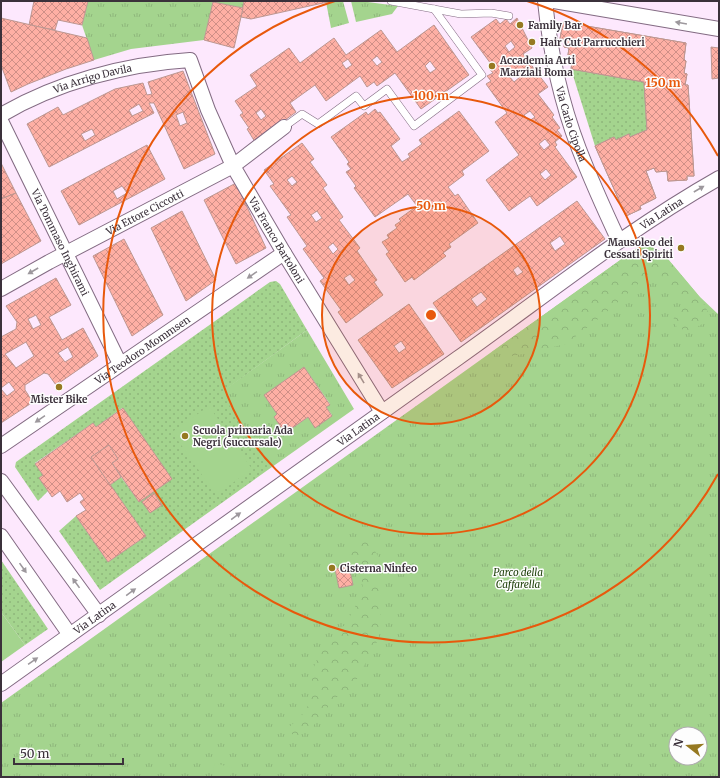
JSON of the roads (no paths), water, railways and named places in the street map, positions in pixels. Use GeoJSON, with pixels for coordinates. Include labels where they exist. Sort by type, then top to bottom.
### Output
{"type":"FeatureCollection","features":[{"type":"Feature","properties":{"kind":"street","name":"Via Carlo Cipolla"},"geometry":{"type":"LineString","coordinates":[[545,1],[547,22],[556,71],[570,124],[590,177],[619,241]]}},
{"type":"Feature","properties":{"kind":"street"},"geometry":{"type":"LineString","coordinates":[[554,1],[719,29]]}},
{"type":"Feature","properties":{"kind":"street","name":"Via Arrigo Davila"},"geometry":{"type":"LineString","coordinates":[[1,115],[41,95],[87,79],[144,65],[190,60]]}},
{"type":"Feature","properties":{"kind":"street","name":"Via Franco Bartoloni"},"geometry":{"type":"LineString","coordinates":[[190,60],[208,110],[233,166],[284,253],[382,412]]}},
{"type":"Feature","properties":{"kind":"street","name":"Via Tommaso Inghirami"},"geometry":{"type":"LineString","coordinates":[[1,121],[120,364]]}},
{"type":"Feature","properties":{"kind":"street","name":"Via Ettore Ciccotti"},"geometry":{"type":"LineString","coordinates":[[1,289],[66,253],[233,166],[284,127]]}},
{"type":"Feature","properties":{"kind":"street","name":"Via Latina"},"geometry":{"type":"LineString","coordinates":[[1,684],[619,241],[675,203],[719,178]]}},
{"type":"Feature","properties":{"kind":"street","name":"Via Teodoro Mommsen"},"geometry":{"type":"LineString","coordinates":[[1,446],[284,253]]}},
{"type":"Feature","properties":{"kind":"street"},"geometry":{"type":"LineString","coordinates":[[1,481],[99,614]]}},
{"type":"Feature","properties":{"kind":"street"},"geometry":{"type":"LineString","coordinates":[[1,536],[70,635]]}},
{"type":"Feature","properties":{"kind":"lane"},"geometry":{"type":"LineString","coordinates":[[391,1],[461,14],[491,13],[509,16]]}},
{"type":"Feature","properties":{"kind":"lane"},"geometry":{"type":"LineString","coordinates":[[284,127],[302,114],[318,124],[356,96],[364,106],[387,89],[414,126],[482,75],[434,9]]}},
{"type":"Feature","properties":{"kind":"place","name":"Family Bar"},"geometry":{"type":"Point","coordinates":[520,25]}},
{"type":"Feature","properties":{"kind":"place","name":"Hair Cut Parrucchieri"},"geometry":{"type":"Point","coordinates":[532,42]}},
{"type":"Feature","properties":{"kind":"place","name":"Accademia Arti Marziali Roma"},"geometry":{"type":"Point","coordinates":[492,66]}},
{"type":"Feature","properties":{"kind":"place","name":"Mausoleo dei Cessati Spiriti"},"geometry":{"type":"Point","coordinates":[681,248]}},
{"type":"Feature","properties":{"kind":"place","name":"Mister Bike"},"geometry":{"type":"Point","coordinates":[59,387]}},
{"type":"Feature","properties":{"kind":"place","name":"Scuola primaria Ada Negri (succursale)"},"geometry":{"type":"Point","coordinates":[185,436]}},
{"type":"Feature","properties":{"kind":"place","name":"Cisterna Ninfeo"},"geometry":{"type":"Point","coordinates":[332,568]}},
{"type":"Feature","properties":{"kind":"park label","name":"Parco della Caffarella"},"geometry":{"type":"Point","coordinates":[518,578]}}]}
